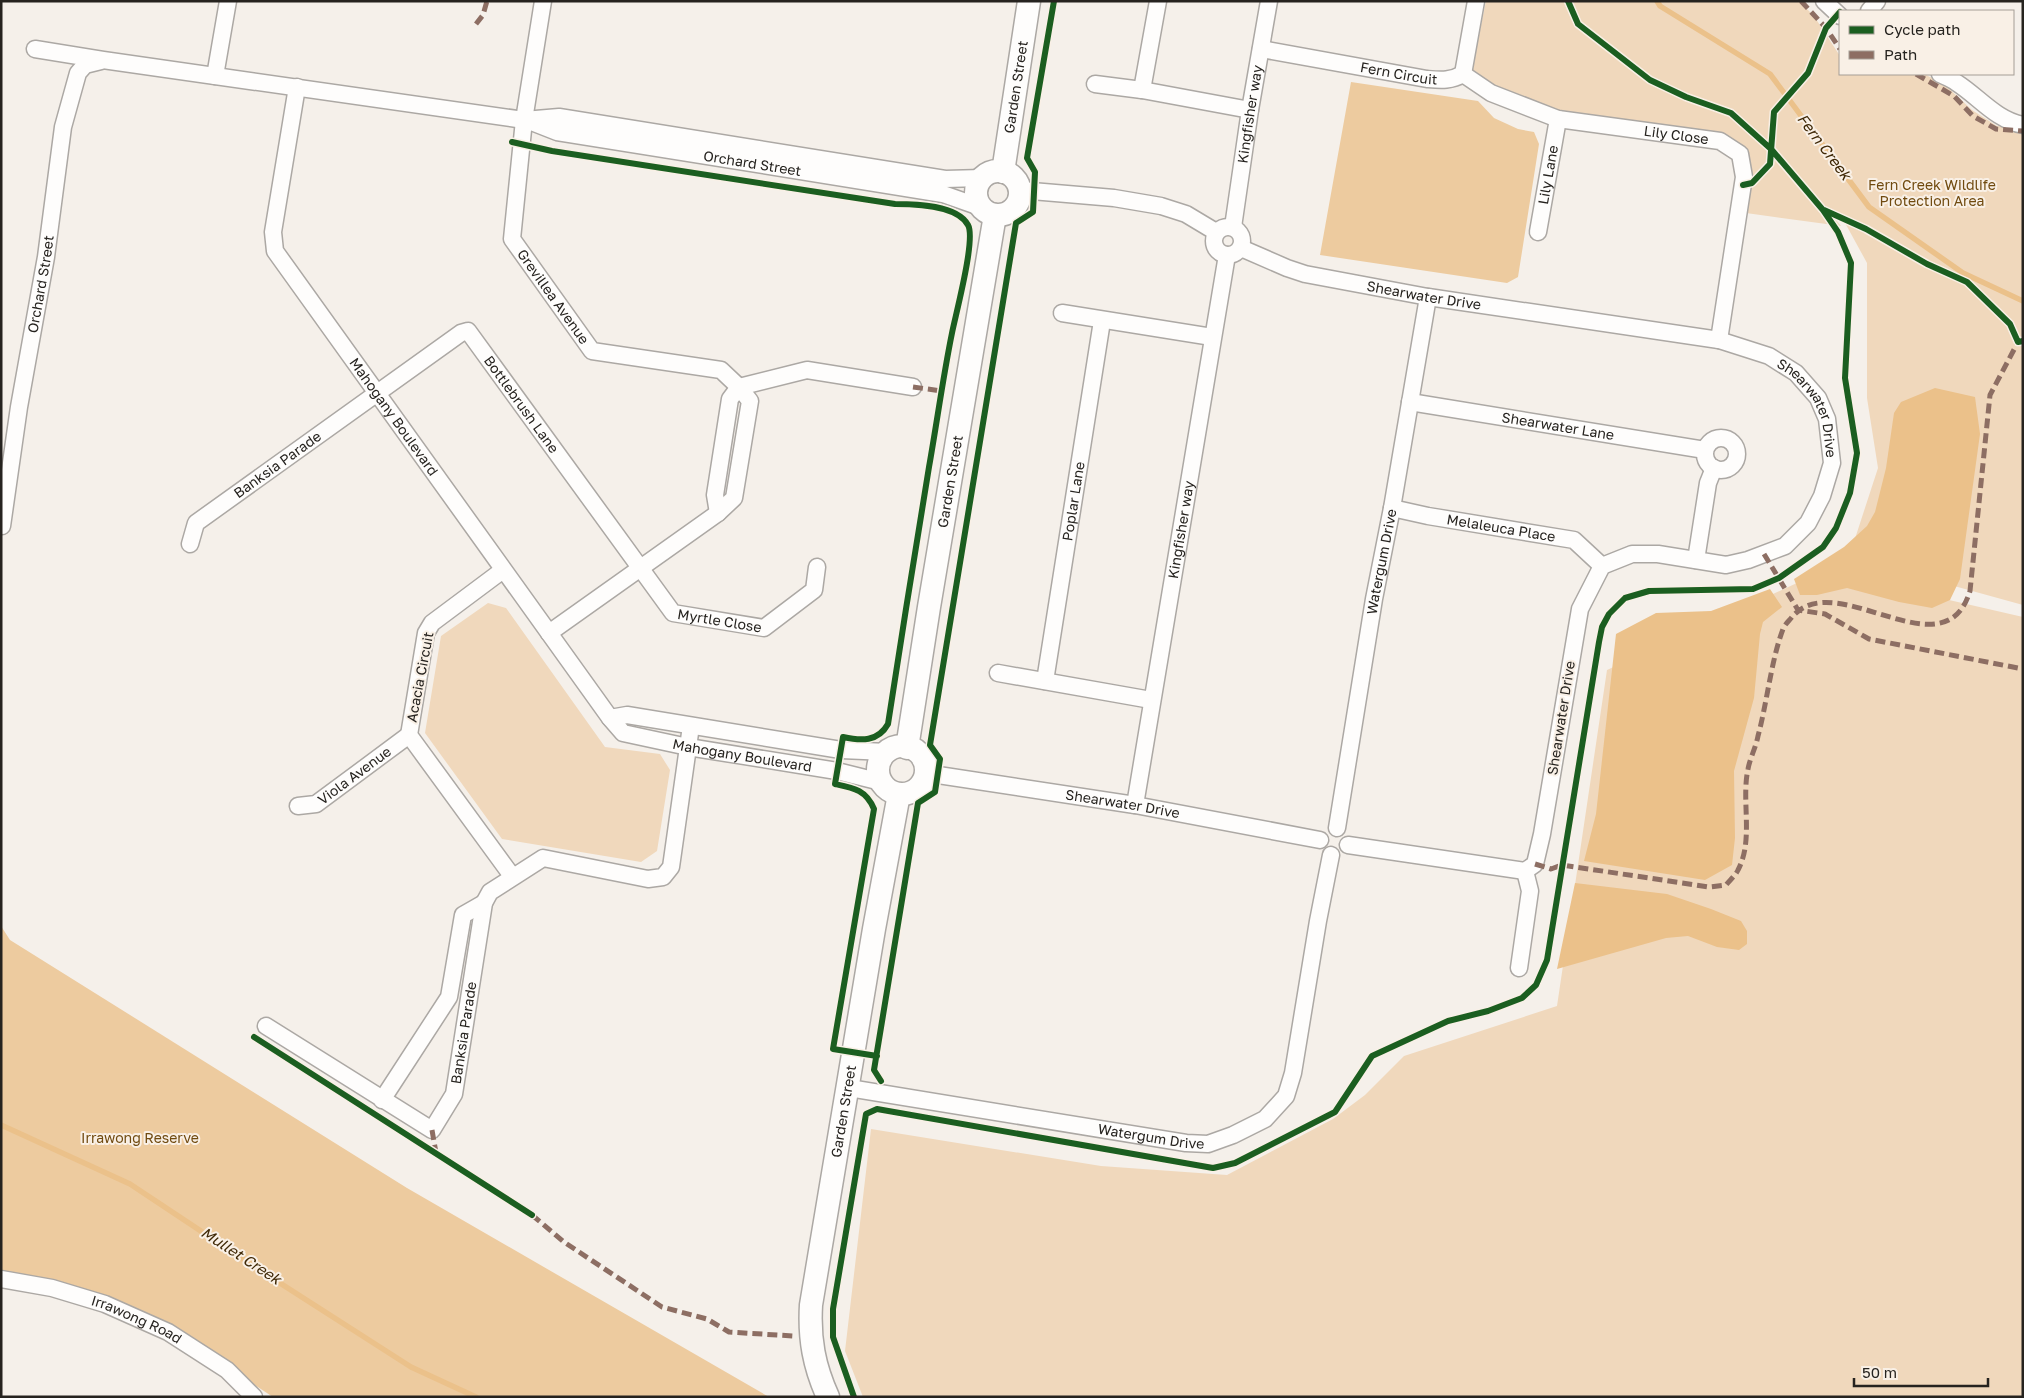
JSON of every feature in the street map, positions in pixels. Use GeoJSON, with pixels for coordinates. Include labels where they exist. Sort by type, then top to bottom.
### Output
{"type":"FeatureCollection","features":[{"type":"Feature","properties":{"kind":"street"},"geometry":{"type":"LineString","coordinates":[[215,76],[228,1]]}},
{"type":"Feature","properties":{"kind":"street","name":"Grevillea Avenue"},"geometry":{"type":"LineString","coordinates":[[544,1],[524,120],[512,239],[592,351],[721,370],[739,388]]}},
{"type":"Feature","properties":{"kind":"street","name":"Garden Street"},"geometry":{"type":"LineString","coordinates":[[992,175],[1030,1]]}},
{"type":"Feature","properties":{"kind":"street"},"geometry":{"type":"LineString","coordinates":[[1142,90],[1158,1]]}},
{"type":"Feature","properties":{"kind":"street","name":"Kingfisher way"},"geometry":{"type":"LineString","coordinates":[[1233,227],[1250,110],[1269,1]]}},
{"type":"Feature","properties":{"kind":"street"},"geometry":{"type":"LineString","coordinates":[[1463,74],[1476,1]]}},
{"type":"Feature","properties":{"kind":"street"},"geometry":{"type":"LineString","coordinates":[[1824,1],[1839,15]]}},
{"type":"Feature","properties":{"kind":"street","name":"Orchard Street"},"geometry":{"type":"LineString","coordinates":[[35,48],[103,60],[524,120],[557,132],[943,194],[988,211]]}},
{"type":"Feature","properties":{"kind":"street","name":"Fern Circuit"},"geometry":{"type":"LineString","coordinates":[[1261,49],[1427,79],[1444,81],[1463,74]]}},
{"type":"Feature","properties":{"kind":"street","name":"Orchard Street"},"geometry":{"type":"LineString","coordinates":[[2,526],[19,407],[46,257],[63,127],[78,73],[85,66],[103,60]]}},
{"type":"Feature","properties":{"kind":"street","name":"Lily Close"},"geometry":{"type":"LineString","coordinates":[[1463,74],[1491,94],[1558,119],[1720,141],[1740,154],[1744,177],[1719,340]]}},
{"type":"Feature","properties":{"kind":"street"},"geometry":{"type":"LineString","coordinates":[[1942,75],[1957,82],[1987,107],[2012,123],[2023,126]]}},
{"type":"Feature","properties":{"kind":"street"},"geometry":{"type":"LineString","coordinates":[[1095,84],[1142,90],[1250,110]]}},
{"type":"Feature","properties":{"kind":"street","name":"Mahogany Boulevard"},"geometry":{"type":"LineString","coordinates":[[297,88],[273,232],[275,251],[610,718],[623,733],[688,747],[837,771],[890,788]]}},
{"type":"Feature","properties":{"kind":"street","name":"Orchard Street"},"geometry":{"type":"LineString","coordinates":[[524,120],[559,117],[945,180],[992,175]]}},
{"type":"Feature","properties":{"kind":"street","name":"Lily Lane"},"geometry":{"type":"LineString","coordinates":[[1538,232],[1558,119]]}},
{"type":"Feature","properties":{"kind":"street"},"geometry":{"type":"LineString","coordinates":[[992,175],[1014,178],[1020,190],[1019,199],[1012,210],[1004,215],[988,211],[976,198],[976,190],[992,175]]}},
{"type":"Feature","properties":{"kind":"street"},"geometry":{"type":"LineString","coordinates":[[1020,190],[1114,198],[1161,206],[1186,214],[1216,232]]}},
{"type":"Feature","properties":{"kind":"street","name":"Garden Street"},"geometry":{"type":"LineString","coordinates":[[897,750],[925,632],[988,211]]}},
{"type":"Feature","properties":{"kind":"street"},"geometry":{"type":"LineString","coordinates":[[1223,227],[1233,227],[1242,236],[1234,252],[1219,252],[1214,245],[1216,232],[1223,227]]}},
{"type":"Feature","properties":{"kind":"street","name":"Kingfisher way"},"geometry":{"type":"LineString","coordinates":[[1135,805],[1212,338],[1234,252]]}},
{"type":"Feature","properties":{"kind":"street","name":"Shearwater Drive"},"geometry":{"type":"LineString","coordinates":[[1234,252],[1305,274],[1428,297],[1719,340],[1769,356],[1796,373],[1818,398],[1827,419],[1832,463],[1822,496],[1808,523],[1785,546],[1748,560],[1726,565],[1658,554],[1632,554],[1602,566],[1580,609],[1542,834],[1535,864],[1525,871]]}},
{"type":"Feature","properties":{"kind":"street","name":"Watergum Drive"},"geometry":{"type":"LineString","coordinates":[[1337,828],[1374,599],[1392,508],[1428,297]]}},
{"type":"Feature","properties":{"kind":"street"},"geometry":{"type":"LineString","coordinates":[[1062,313],[1212,338]]}},
{"type":"Feature","properties":{"kind":"street","name":"Poplar Lane"},"geometry":{"type":"LineString","coordinates":[[1045,681],[1102,321]]}},
{"type":"Feature","properties":{"kind":"street","name":"Bottlebrush Lane"},"geometry":{"type":"LineString","coordinates":[[378,394],[461,333],[468,331],[640,568]]}},
{"type":"Feature","properties":{"kind":"street"},"geometry":{"type":"LineString","coordinates":[[549,633],[718,513],[715,495],[730,399],[739,388],[807,370],[913,387]]}},
{"type":"Feature","properties":{"kind":"street","name":"Banksia Parade"},"geometry":{"type":"LineString","coordinates":[[190,544],[196,523],[378,394]]}},
{"type":"Feature","properties":{"kind":"street","name":"Shearwater Lane"},"geometry":{"type":"LineString","coordinates":[[1410,402],[1705,450]]}},
{"type":"Feature","properties":{"kind":"street"},"geometry":{"type":"LineString","coordinates":[[1723,437],[1729,439],[1737,448],[1737,460],[1733,465],[1722,470],[1714,468],[1707,462],[1705,450],[1712,440],[1723,437]]}},
{"type":"Feature","properties":{"kind":"street"},"geometry":{"type":"LineString","coordinates":[[1696,560],[1708,483],[1714,468]]}},
{"type":"Feature","properties":{"kind":"street","name":"Melaleuca Place"},"geometry":{"type":"LineString","coordinates":[[1392,508],[1428,516],[1574,540],[1602,566]]}},
{"type":"Feature","properties":{"kind":"street","name":"Myrtle Close"},"geometry":{"type":"LineString","coordinates":[[640,568],[673,613],[764,628],[814,590],[817,567]]}},
{"type":"Feature","properties":{"kind":"street","name":"Acacia Circuit"},"geometry":{"type":"LineString","coordinates":[[504,570],[432,623],[426,633],[409,735],[512,876]]}},
{"type":"Feature","properties":{"kind":"street"},"geometry":{"type":"LineString","coordinates":[[998,673],[1151,700]]}},
{"type":"Feature","properties":{"kind":"street","name":"Mahogany Boulevard"},"geometry":{"type":"LineString","coordinates":[[610,718],[627,715],[841,750],[897,750]]}},
{"type":"Feature","properties":{"kind":"street"},"geometry":{"type":"LineString","coordinates":[[487,897],[512,876],[542,858],[648,879],[663,877],[671,867],[691,726]]}},
{"type":"Feature","properties":{"kind":"street","name":"Viola Avenue"},"geometry":{"type":"LineString","coordinates":[[298,806],[316,804],[409,735]]}},
{"type":"Feature","properties":{"kind":"street"},"geometry":{"type":"LineString","coordinates":[[897,750],[920,756],[924,762],[925,773],[921,783],[916,789],[906,793],[890,788],[878,776],[879,764],[897,750]]}},
{"type":"Feature","properties":{"kind":"street","name":"Shearwater Drive"},"geometry":{"type":"LineString","coordinates":[[925,773],[1135,805],[1320,840]]}},
{"type":"Feature","properties":{"kind":"street","name":"Garden Street"},"geometry":{"type":"LineString","coordinates":[[828,1397],[813,1357],[810,1320],[816,1270],[874,929],[890,788]]}},
{"type":"Feature","properties":{"kind":"street"},"geometry":{"type":"LineString","coordinates":[[1337,828],[1346,834],[1348,845],[1342,854],[1331,855],[1323,850],[1320,840],[1326,831],[1337,828]]}},
{"type":"Feature","properties":{"kind":"street"},"geometry":{"type":"LineString","coordinates":[[1348,845],[1525,871],[1530,891],[1519,968]]}},
{"type":"Feature","properties":{"kind":"street","name":"Watergum Drive"},"geometry":{"type":"LineString","coordinates":[[848,1088],[1186,1143],[1208,1144],[1233,1135],[1265,1119],[1286,1096],[1293,1073],[1331,855]]}},
{"type":"Feature","properties":{"kind":"street","name":"Banksia Parade"},"geometry":{"type":"LineString","coordinates":[[382,1100],[449,997],[463,914],[487,897]]}},
{"type":"Feature","properties":{"kind":"street","name":"Banksia Parade"},"geometry":{"type":"LineString","coordinates":[[266,1026],[432,1130],[454,1094],[487,897]]}},
{"type":"Feature","properties":{"kind":"street","name":"Irrawong Road"},"geometry":{"type":"LineString","coordinates":[[1,1279],[52,1288],[105,1304],[168,1332],[227,1370],[254,1397]]}},
{"type":"Feature","properties":{"kind":"green space","name":"Fern Creek Wildlife Protection Area"},"geometry":{"type":"Polygon","coordinates":[[[1486,1],[1799,1],[1814,16],[1839,54],[1839,75],[1926,75],[1944,84],[1972,110],[1997,126],[2023,129],[2023,605],[1849,557],[1878,468],[1867,398],[1867,263],[1844,221],[1828,210],[1841,226],[1746,213],[1738,143],[1558,112],[1493,87],[1472,69],[1486,1]]]}},
{"type":"Feature","properties":{"kind":"green space"},"geometry":{"type":"Polygon","coordinates":[[[1351,82],[1478,101],[1494,118],[1518,129],[1534,132],[1539,144],[1518,277],[1507,283],[1320,255],[1351,82]]]}},
{"type":"Feature","properties":{"kind":"green space"},"geometry":{"type":"Polygon","coordinates":[[[1823,571],[2023,617],[2023,1397],[863,1397],[845,1351],[871,1129],[1101,1166],[1227,1175],[1333,1119],[1365,1095],[1404,1056],[1557,1006],[1607,670],[1823,571]]]}},
{"type":"Feature","properties":{"kind":"green space"},"geometry":{"type":"Polygon","coordinates":[[[488,603],[506,608],[605,747],[660,754],[670,770],[657,851],[641,862],[502,839],[425,733],[441,636],[488,603]]]}},
{"type":"Feature","properties":{"kind":"green space","name":"Irrawong Reserve"},"geometry":{"type":"Polygon","coordinates":[[[1,926],[10,940],[407,1188],[769,1397],[273,1397],[172,1330],[1,1272],[1,926]]]}},
{"type":"Feature","properties":{"kind":"shaded area"},"geometry":{"type":"Polygon","coordinates":[[[1935,388],[1975,397],[1980,434],[1960,579],[1950,600],[1932,608],[1899,602],[1847,588],[1817,595],[1800,595],[1794,579],[1844,547],[1867,526],[1875,512],[1886,468],[1894,413],[1901,402],[1935,388]]]}},
{"type":"Feature","properties":{"kind":"shaded area"},"geometry":{"type":"Polygon","coordinates":[[[1770,589],[1782,607],[1763,622],[1760,634],[1754,698],[1734,771],[1735,838],[1732,865],[1705,880],[1584,861],[1596,814],[1616,634],[1656,613],[1711,611],[1770,589]]]}},
{"type":"Feature","properties":{"kind":"shaded area"},"geometry":{"type":"Polygon","coordinates":[[[1575,883],[1667,894],[1711,909],[1741,921],[1747,931],[1747,944],[1739,950],[1717,947],[1688,936],[1666,938],[1557,969],[1575,883]]]}},
{"type":"Feature","properties":{"kind":"waterway","name":"Fern Creek"},"geometry":{"type":"LineString","coordinates":[[1657,1],[1660,6],[1770,74],[1869,207],[1963,273],[2023,301]]}},
{"type":"Feature","properties":{"kind":"waterway","name":"Mullet Creek"},"geometry":{"type":"LineString","coordinates":[[1,1125],[130,1184],[411,1367],[476,1397]]}},
{"type":"Feature","properties":{"kind":"marked path"},"geometry":{"type":"LineString","coordinates":[[476,24],[483,15],[487,1]]}},
{"type":"Feature","properties":{"kind":"marked path"},"geometry":{"type":"LineString","coordinates":[[1801,1],[1826,28],[1839,48]]}},
{"type":"Feature","properties":{"kind":"marked path"},"geometry":{"type":"LineString","coordinates":[[1918,75],[1954,96],[1973,116],[1996,129],[2023,131]]}},
{"type":"Feature","properties":{"kind":"marked path"},"geometry":{"type":"LineString","coordinates":[[1535,864],[1551,869],[1562,865],[1709,887],[1726,885],[1737,872],[1743,858],[1746,833],[1746,781],[1748,769],[1757,740],[1775,655],[1783,629],[1787,623],[1792,617],[1811,604],[1835,603],[1861,608],[1914,623],[1937,624],[1957,614],[1970,591],[1990,395],[2018,342]]}},
{"type":"Feature","properties":{"kind":"marked path"},"geometry":{"type":"LineString","coordinates":[[913,387],[942,391]]}},
{"type":"Feature","properties":{"kind":"marked path"},"geometry":{"type":"LineString","coordinates":[[1764,554],[1798,610],[1825,614],[1869,639],[2023,669]]}},
{"type":"Feature","properties":{"kind":"marked path"},"geometry":{"type":"LineString","coordinates":[[432,1130],[436,1153]]}},
{"type":"Feature","properties":{"kind":"marked path"},"geometry":{"type":"LineString","coordinates":[[532,1215],[564,1242],[662,1307],[707,1319],[729,1332],[793,1336]]}},
{"type":"Feature","properties":{"kind":"cycle path"},"geometry":{"type":"LineString","coordinates":[[881,1081],[874,1070],[918,803],[935,792],[940,759],[930,745],[1016,223],[1033,212],[1035,172],[1027,158],[1054,1]]}},
{"type":"Feature","properties":{"kind":"cycle path"},"geometry":{"type":"LineString","coordinates":[[854,1397],[833,1337],[833,1309],[866,1114],[877,1109],[1213,1168],[1235,1163],[1335,1112],[1372,1056],[1448,1021],[1488,1011],[1522,998],[1536,985],[1547,960],[1599,642],[1602,627],[1609,614],[1625,598],[1649,591],[1753,589],[1779,578],[1823,547],[1836,528],[1850,493],[1857,453],[1845,378],[1851,263],[1838,232],[1823,210],[1771,149],[1731,113],[1686,97],[1650,80],[1578,24],[1568,1]]}},
{"type":"Feature","properties":{"kind":"cycle path"},"geometry":{"type":"LineString","coordinates":[[1743,185],[1752,183],[1770,164],[1774,112],[1808,73],[1826,28],[1839,13]]}},
{"type":"Feature","properties":{"kind":"cycle path"},"geometry":{"type":"LineString","coordinates":[[512,142],[552,151],[895,204],[935,207],[955,213],[963,218],[968,225],[970,233],[968,260],[946,366],[888,724],[879,734],[868,739],[843,737],[835,784],[859,791],[867,798],[874,809],[833,1049],[877,1056]]}},
{"type":"Feature","properties":{"kind":"cycle path"},"geometry":{"type":"LineString","coordinates":[[1824,210],[1866,229],[1927,264],[1967,282],[2010,324],[2018,342],[2023,341]]}},
{"type":"Feature","properties":{"kind":"cycle path"},"geometry":{"type":"LineString","coordinates":[[254,1037],[532,1215]]}}]}
